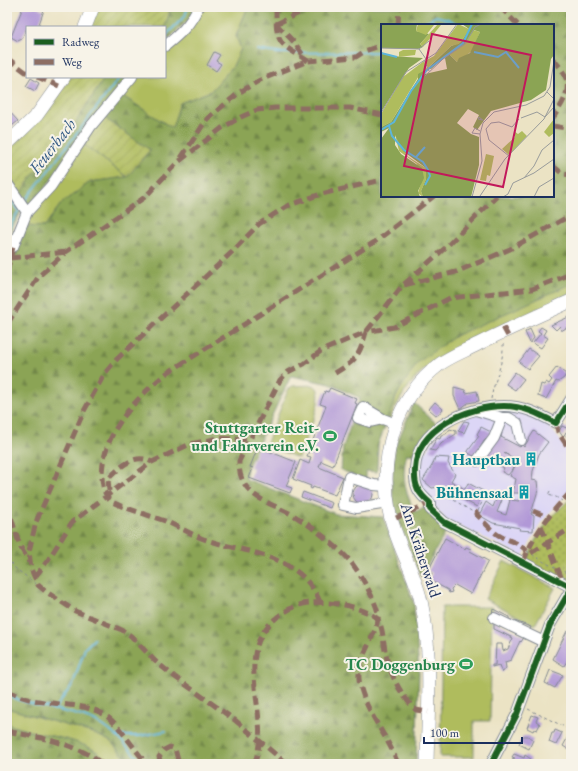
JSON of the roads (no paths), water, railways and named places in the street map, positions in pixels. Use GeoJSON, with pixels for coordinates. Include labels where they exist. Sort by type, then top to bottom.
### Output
{"type":"FeatureCollection","features":[{"type":"Feature","properties":{"kind":"main road"},"geometry":{"type":"LineString","coordinates":[[85,26],[93,7]]}},
{"type":"Feature","properties":{"kind":"main road"},"geometry":{"type":"LineString","coordinates":[[7,144],[38,115],[63,78]]}},
{"type":"Feature","properties":{"kind":"main road","name":"Am Kräherwald"},"geometry":{"type":"LineString","coordinates":[[427,764],[429,675],[426,626],[421,600],[394,528],[388,503],[385,486],[388,449],[401,411],[417,386],[441,364],[505,331],[571,301]]}},
{"type":"Feature","properties":{"kind":"street"},"geometry":{"type":"LineString","coordinates":[[166,45],[186,27],[194,17],[198,7]]}},
{"type":"Feature","properties":{"kind":"street"},"geometry":{"type":"LineString","coordinates":[[13,246],[19,235],[24,208],[51,186],[91,126],[131,78]]}},
{"type":"Feature","properties":{"kind":"street"},"geometry":{"type":"LineString","coordinates":[[7,183],[24,208]]}},
{"type":"Feature","properties":{"kind":"street"},"geometry":{"type":"LineString","coordinates":[[491,764],[506,737],[520,705],[556,612],[571,588],[444,522],[430,510],[430,503],[419,494],[416,484],[414,475],[417,456],[428,437],[436,429],[458,417],[476,410],[491,407],[524,408],[556,423],[569,403]]}},
{"type":"Feature","properties":{"kind":"street"},"geometry":{"type":"LineString","coordinates":[[476,410],[502,418],[509,418],[517,423],[521,440]]}},
{"type":"Feature","properties":{"kind":"street"},"geometry":{"type":"LineString","coordinates":[[477,461],[494,438],[502,418]]}},
{"type":"Feature","properties":{"kind":"street"},"geometry":{"type":"LineString","coordinates":[[383,419],[396,424]]}},
{"type":"Feature","properties":{"kind":"street"},"geometry":{"type":"LineString","coordinates":[[385,486],[374,485],[350,477],[343,505],[356,508],[388,503]]}},
{"type":"Feature","properties":{"kind":"street"},"geometry":{"type":"LineString","coordinates":[[494,618],[544,642]]}},
{"type":"Feature","properties":{"kind":"waterway","name":"Feuerbach"},"geometry":{"type":"LineString","coordinates":[[166,35],[185,16],[188,7]]}},
{"type":"Feature","properties":{"kind":"waterway"},"geometry":{"type":"LineString","coordinates":[[422,24],[436,16],[448,19],[457,24]]}},
{"type":"Feature","properties":{"kind":"waterway"},"geometry":{"type":"LineString","coordinates":[[257,50],[277,53],[381,52]]}},
{"type":"Feature","properties":{"kind":"waterway","name":"Feuerbach"},"geometry":{"type":"LineString","coordinates":[[25,201],[119,78]]}},
{"type":"Feature","properties":{"kind":"waterway"},"geometry":{"type":"LineString","coordinates":[[9,198],[19,210]]}},
{"type":"Feature","properties":{"kind":"waterway","name":"Feuerbach"},"geometry":{"type":"LineString","coordinates":[[7,232],[20,208]]}},
{"type":"Feature","properties":{"kind":"waterway"},"geometry":{"type":"LineString","coordinates":[[54,710],[73,684],[85,648],[94,639]]}},
{"type":"Feature","properties":{"kind":"waterway"},"geometry":{"type":"LineString","coordinates":[[7,695],[18,700],[78,715],[100,724],[117,737],[143,764]]}},
{"type":"Feature","properties":{"kind":"waterway"},"geometry":{"type":"LineString","coordinates":[[116,736],[139,736],[166,731]]}},
{"type":"Feature","properties":{"kind":"place","name":"Stuttgarter Reit- und Fahrverein e.V."},"geometry":{"type":"Point","coordinates":[330,436]}},
{"type":"Feature","properties":{"kind":"place","name":"Hauptbau"},"geometry":{"type":"Point","coordinates":[531,459]}},
{"type":"Feature","properties":{"kind":"place","name":"Bühnensaal"},"geometry":{"type":"Point","coordinates":[524,492]}},
{"type":"Feature","properties":{"kind":"place","name":"TC Doggenburg"},"geometry":{"type":"Point","coordinates":[466,664]}}]}
